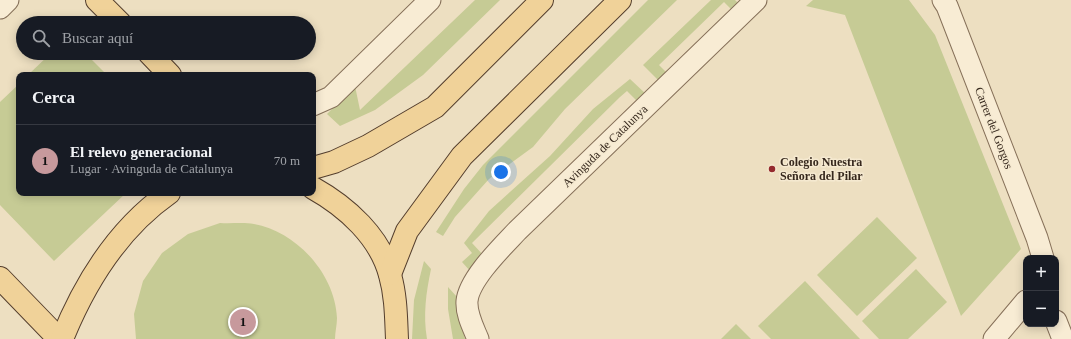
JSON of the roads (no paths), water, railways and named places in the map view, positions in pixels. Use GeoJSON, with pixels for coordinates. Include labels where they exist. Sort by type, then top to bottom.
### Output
{"type":"FeatureCollection","features":[{"type":"Feature","properties":{"kind":"main road"},"geometry":{"type":"LineString","coordinates":[[97,0],[113,16]]}},
{"type":"Feature","properties":{"kind":"main road"},"geometry":{"type":"LineString","coordinates":[[316,167],[334,162],[368,146],[435,107],[542,0]]}},
{"type":"Feature","properties":{"kind":"main road"},"geometry":{"type":"LineString","coordinates":[[390,274],[407,231],[462,156],[620,0]]}},
{"type":"Feature","properties":{"kind":"main road"},"geometry":{"type":"LineString","coordinates":[[156,60],[167,72]]}},
{"type":"Feature","properties":{"kind":"main road"},"geometry":{"type":"LineString","coordinates":[[316,190],[341,207],[363,226],[378,248],[390,274],[396,305],[397,339]]}},
{"type":"Feature","properties":{"kind":"main road"},"geometry":{"type":"LineString","coordinates":[[62,339],[78,306],[113,245],[148,208],[165,196]]}},
{"type":"Feature","properties":{"kind":"main road"},"geometry":{"type":"LineString","coordinates":[[0,278],[59,339]]}},
{"type":"Feature","properties":{"kind":"street"},"geometry":{"type":"LineString","coordinates":[[0,8],[8,0]]}},
{"type":"Feature","properties":{"kind":"street"},"geometry":{"type":"LineString","coordinates":[[316,104],[331,97],[430,0]]}},
{"type":"Feature","properties":{"kind":"street","name":"Avinguda de Catalunya"},"geometry":{"type":"LineString","coordinates":[[478,339],[470,322],[467,301],[472,288],[486,264],[517,232],[756,0]]}},
{"type":"Feature","properties":{"kind":"street","name":"Carrer del Gorgos"},"geometry":{"type":"LineString","coordinates":[[943,0],[950,13],[1037,238],[1042,255]]}},
{"type":"Feature","properties":{"kind":"street"},"geometry":{"type":"LineString","coordinates":[[994,339],[1023,305]]}},
{"type":"Feature","properties":{"kind":"street"},"geometry":{"type":"LineString","coordinates":[[1058,327],[1063,339]]}},
{"type":"Feature","properties":{"kind":"place","name":"Colegio Nuestra Señora del Pilar"},"geometry":{"type":"Point","coordinates":[772,169]}},
{"type":"Feature","properties":{"kind":"place","name":"El relevo generacional"},"geometry":{"type":"Point","coordinates":[243,322]}}]}
